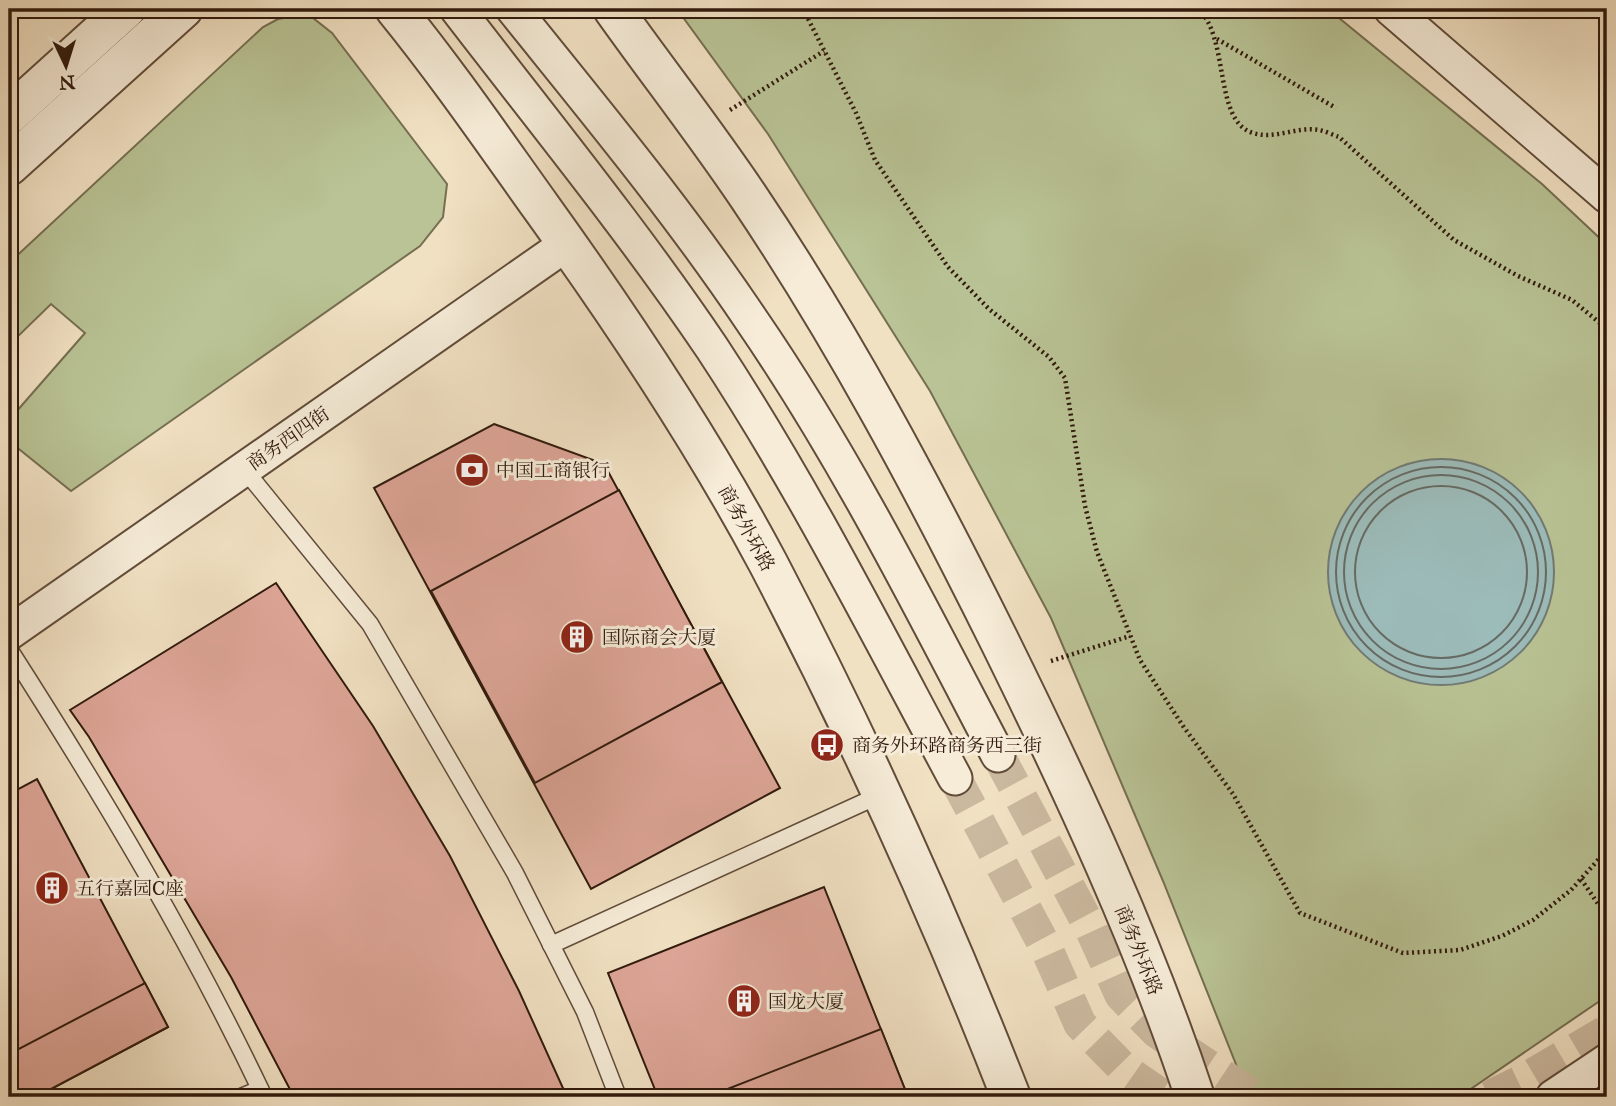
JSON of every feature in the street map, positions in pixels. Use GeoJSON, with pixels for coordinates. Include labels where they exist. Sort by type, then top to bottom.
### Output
{"type":"FeatureCollection","features":[{"type":"Feature","properties":{"kind":"street"},"geometry":{"type":"LineString","coordinates":[[9,115],[126,9]]}},
{"type":"Feature","properties":{"kind":"street"},"geometry":{"type":"LineString","coordinates":[[9,166],[183,9]]}},
{"type":"Feature","properties":{"kind":"street","name":"商务外环路"},"geometry":{"type":"LineString","coordinates":[[395,9],[453,80],[604,291],[736,508],[767,563],[882,794],[934,908],[1011,1097]]}},
{"type":"Feature","properties":{"kind":"street"},"geometry":{"type":"LineString","coordinates":[[457,9],[597,191],[712,348],[841,560],[954,778]]}},
{"type":"Feature","properties":{"kind":"street"},"geometry":{"type":"LineString","coordinates":[[513,9],[637,163],[753,321],[884,536],[998,755]]}},
{"type":"Feature","properties":{"kind":"street","name":"商务外环路"},"geometry":{"type":"LineString","coordinates":[[613,9],[748,196],[867,387],[920,482],[1083,815],[1178,1045],[1195,1097]]}},
{"type":"Feature","properties":{"kind":"street"},"geometry":{"type":"LineString","coordinates":[[1391,9],[1607,196]]}},
{"type":"Feature","properties":{"kind":"street","name":"商务西四街"},"geometry":{"type":"LineString","coordinates":[[9,633],[568,243]]}},
{"type":"Feature","properties":{"kind":"street"},"geometry":{"type":"LineString","coordinates":[[1553,1097],[1607,1061]]}},
{"type":"Feature","properties":{"kind":"lane"},"geometry":{"type":"LineString","coordinates":[[244,469],[370,624],[515,873],[584,1012],[618,1097]]}},
{"type":"Feature","properties":{"kind":"lane"},"geometry":{"type":"LineString","coordinates":[[9,649],[105,798],[160,896],[262,1093],[241,1097]]}},
{"type":"Feature","properties":{"kind":"lane"},"geometry":{"type":"LineString","coordinates":[[551,945],[882,794]]}},
{"type":"Feature","properties":{"kind":"path"},"geometry":{"type":"LineString","coordinates":[[803,9],[856,113],[875,160],[948,267],[989,309],[1049,357],[1065,378],[1085,506],[1097,552],[1140,660],[1233,794],[1287,895],[1300,913],[1402,953],[1433,954],[1460,950],[1502,936],[1532,920],[1581,879],[1607,850]]}},
{"type":"Feature","properties":{"kind":"path"},"geometry":{"type":"LineString","coordinates":[[1198,9],[1216,39],[1231,110],[1238,125],[1254,134],[1317,129],[1339,137],[1454,240],[1494,264],[1572,300],[1607,329]]}},
{"type":"Feature","properties":{"kind":"path"},"geometry":{"type":"LineString","coordinates":[[1216,39],[1336,108]]}},
{"type":"Feature","properties":{"kind":"path"},"geometry":{"type":"LineString","coordinates":[[699,129],[824,51]]}},
{"type":"Feature","properties":{"kind":"path"},"geometry":{"type":"LineString","coordinates":[[1015,673],[1130,636]]}},
{"type":"Feature","properties":{"kind":"path"},"geometry":{"type":"LineString","coordinates":[[1581,879],[1607,917]]}},
{"type":"Feature","properties":{"kind":"green space"},"geometry":{"type":"Polygon","coordinates":[[[677,9],[1328,9],[1542,184],[1607,245],[1607,996],[1459,1097],[1249,1097],[1163,881],[1051,618],[930,391],[768,134],[677,9]]]}},
{"type":"Feature","properties":{"kind":"green space"},"geometry":{"type":"Polygon","coordinates":[[[300,15],[313,18],[332,33],[447,184],[443,217],[420,246],[71,491],[9,441],[9,420],[85,333],[51,304],[9,345],[9,263],[263,27],[278,19],[300,15]]]}},
{"type":"Feature","properties":{"kind":"water"},"geometry":{"type":"Polygon","coordinates":[[[1441,459],[1484,468],[1504,478],[1521,492],[1535,509],[1545,529],[1554,572],[1545,615],[1535,635],[1521,652],[1504,666],[1484,676],[1441,685],[1398,676],[1378,666],[1361,652],[1347,635],[1337,615],[1328,572],[1337,529],[1347,509],[1361,492],[1378,478],[1398,468],[1441,459]]]}},
{"type":"Feature","properties":{"kind":"building","name":"国际商会大厦"},"geometry":{"type":"Polygon","coordinates":[[[494,424],[604,464],[780,788],[591,889],[374,488],[494,424]]]}},
{"type":"Feature","properties":{"kind":"building"},"geometry":{"type":"Polygon","coordinates":[[[619,490],[722,682],[535,783],[431,591],[619,490]]]}},
{"type":"Feature","properties":{"kind":"building"},"geometry":{"type":"Polygon","coordinates":[[[276,583],[373,726],[450,856],[519,991],[567,1097],[294,1097],[231,977],[89,737],[70,710],[276,583]]]}},
{"type":"Feature","properties":{"kind":"building","name":"五行嘉园C座"},"geometry":{"type":"Polygon","coordinates":[[[37,779],[168,1027],[36,1097],[9,1097],[9,794],[37,779]]]}},
{"type":"Feature","properties":{"kind":"building","name":"国龙大厦"},"geometry":{"type":"Polygon","coordinates":[[[824,887],[908,1097],[658,1097],[608,973],[824,887]]]}},
{"type":"Feature","properties":{"kind":"building"},"geometry":{"type":"Polygon","coordinates":[[[145,983],[168,1027],[36,1097],[9,1097],[9,1054],[145,983]]]}},
{"type":"Feature","properties":{"kind":"building"},"geometry":{"type":"Polygon","coordinates":[[[881,1029],[908,1097],[707,1097],[881,1029]]]}},
{"type":"Feature","properties":{"kind":"tunnel"},"geometry":{"type":"LineString","coordinates":[[998,755],[1092,931],[1121,995],[1157,1032],[1255,1097]]}},
{"type":"Feature","properties":{"kind":"tunnel"},"geometry":{"type":"LineString","coordinates":[[955,778],[1048,952],[1080,1024],[1125,1070],[1164,1097]]}},
{"type":"Feature","properties":{"kind":"tunnel"},"geometry":{"type":"LineString","coordinates":[[1489,1097],[1522,1081],[1607,1031]]}},
{"type":"Feature","properties":{"kind":"place","name":"中国工商银行"},"geometry":{"type":"Point","coordinates":[472,470]}},
{"type":"Feature","properties":{"kind":"place","name":"国际商会大厦"},"geometry":{"type":"Point","coordinates":[577,637]}},
{"type":"Feature","properties":{"kind":"place","name":"商务外环路商务西三街"},"geometry":{"type":"Point","coordinates":[827,745]}},
{"type":"Feature","properties":{"kind":"place","name":"五行嘉园C座"},"geometry":{"type":"Point","coordinates":[52,888]}},
{"type":"Feature","properties":{"kind":"place","name":"国龙大厦"},"geometry":{"type":"Point","coordinates":[744,1001]}}]}
